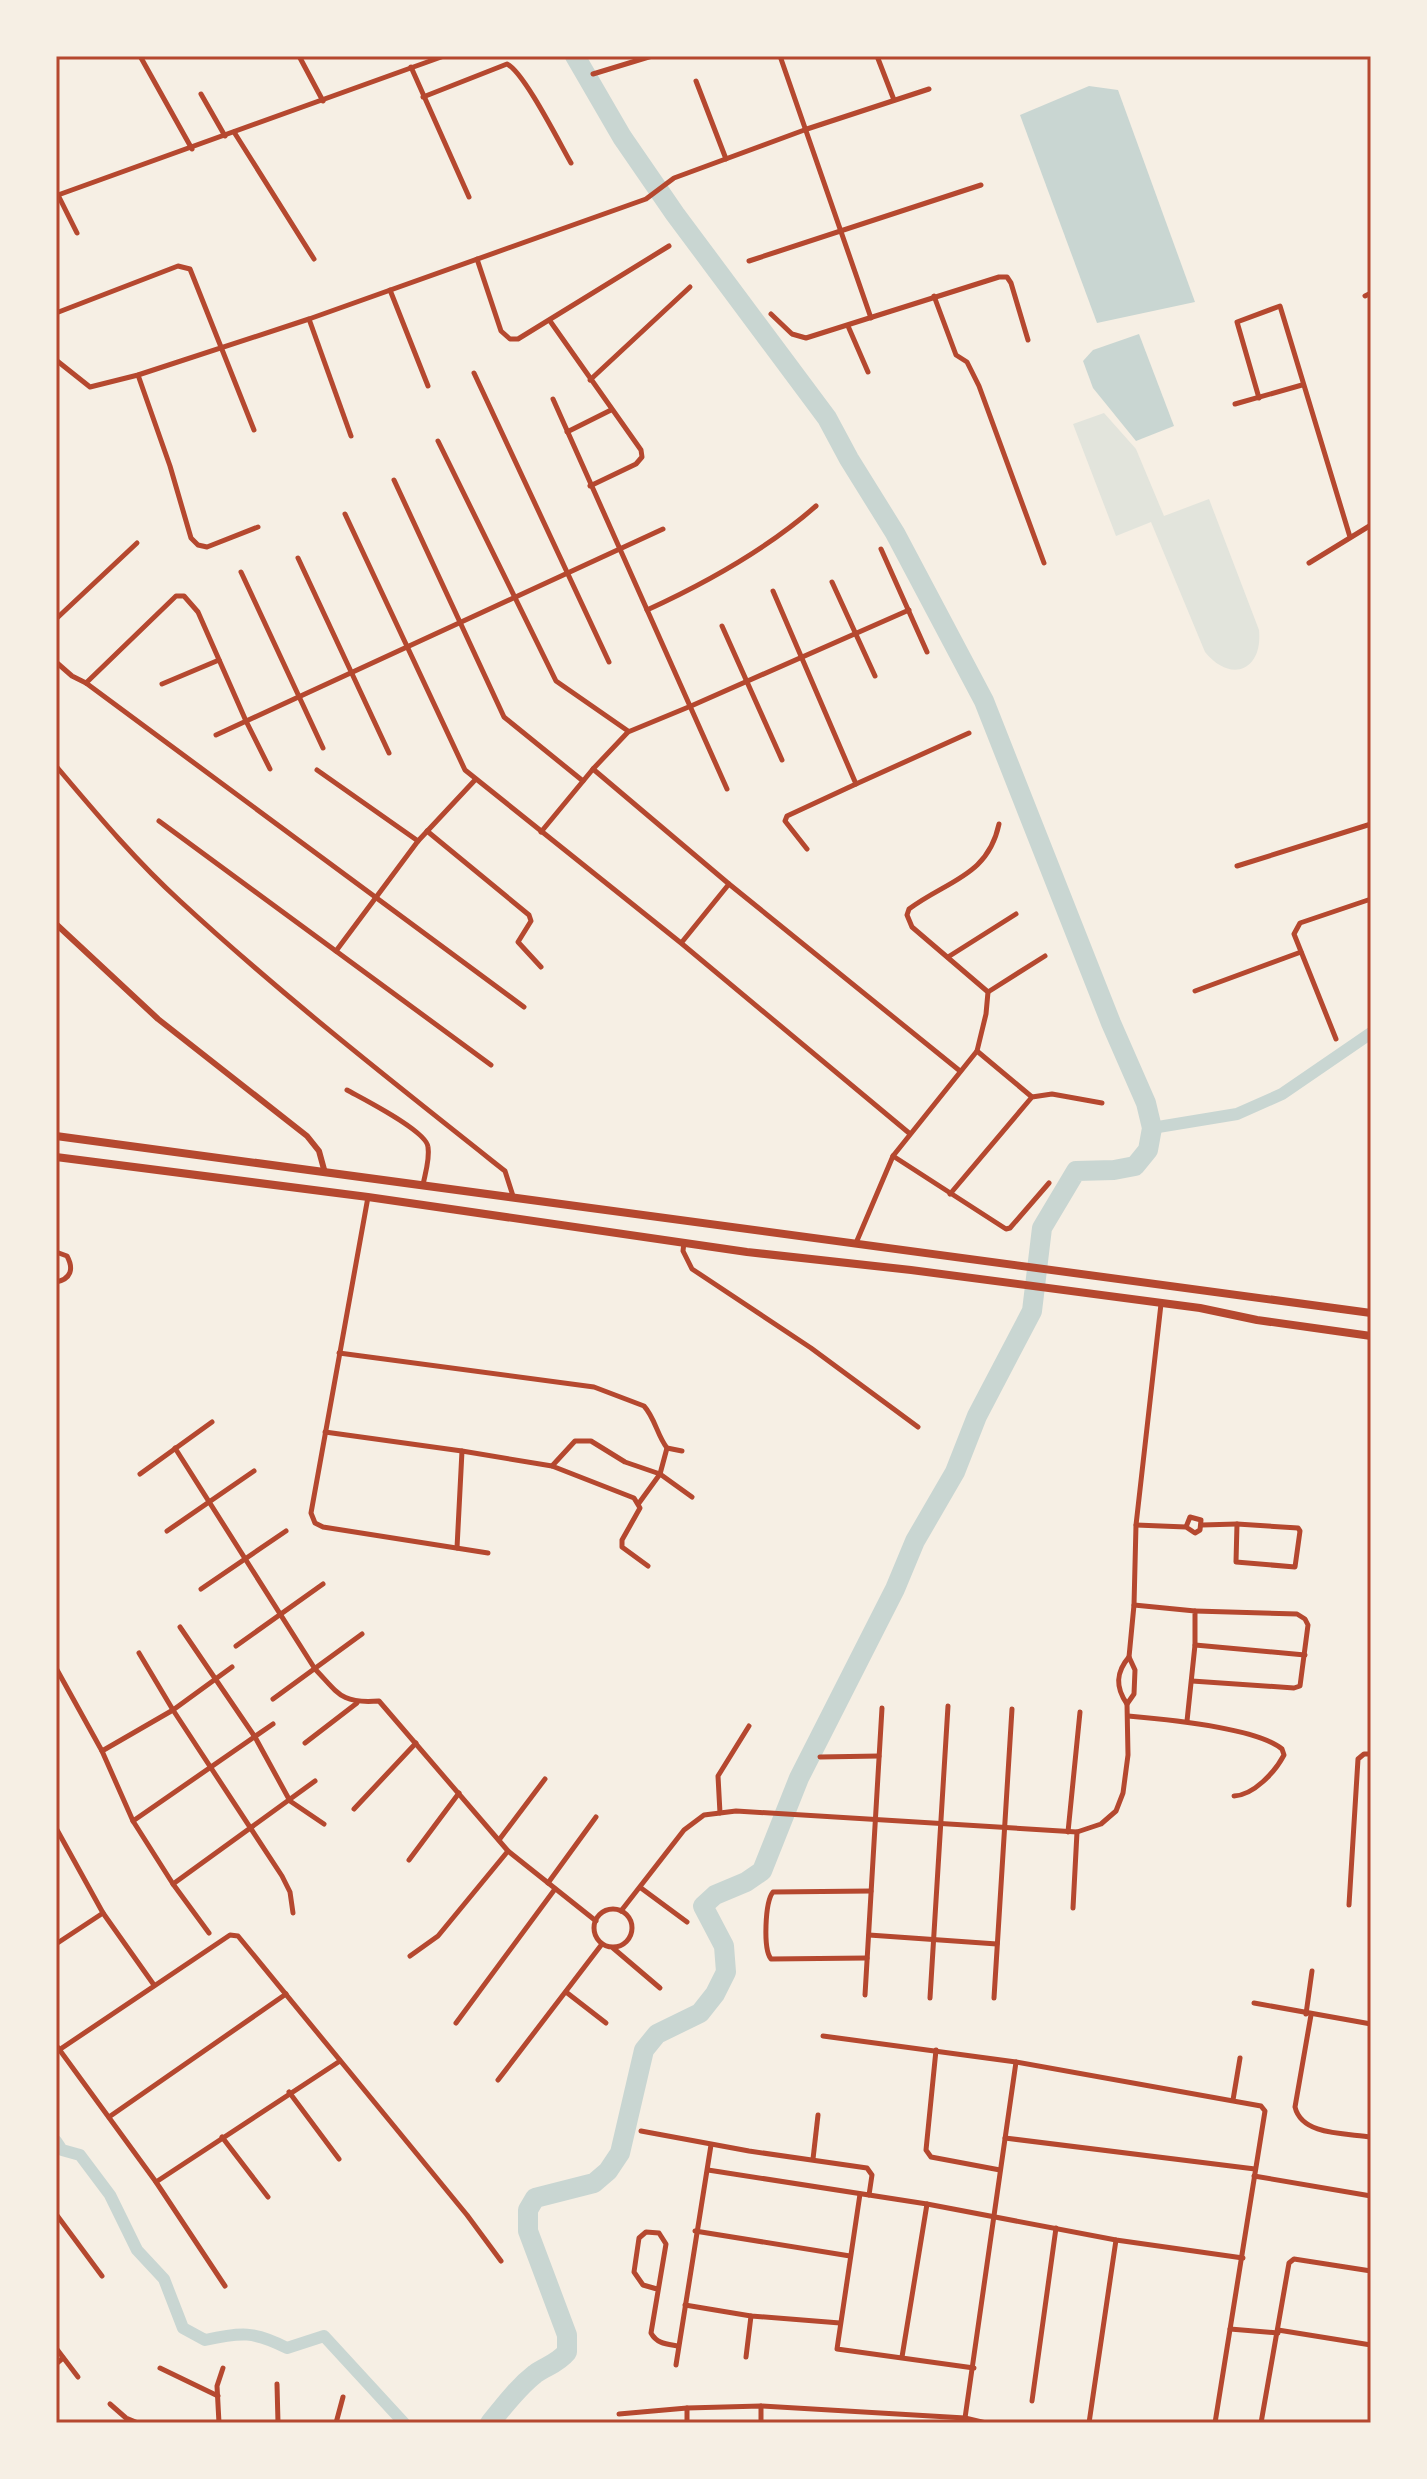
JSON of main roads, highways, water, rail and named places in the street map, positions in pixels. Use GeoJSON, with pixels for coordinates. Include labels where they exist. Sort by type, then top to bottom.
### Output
{"type":"FeatureCollection","features":[{"type":"Feature","properties":{"kind":"main road"},"geometry":{"type":"LineString","coordinates":[[56,1136],[1371,1313]]}},
{"type":"Feature","properties":{"kind":"main road"},"geometry":{"type":"LineString","coordinates":[[56,1157],[368,1197],[747,1252],[1020,1284],[1371,1336]]}},
{"type":"Feature","properties":{"kind":"main road"},"geometry":{"type":"LineString","coordinates":[[324,1191],[325,1173]]}},
{"type":"Feature","properties":{"kind":"waterway"},"geometry":{"type":"LineString","coordinates":[[490,2423],[528,2379],[567,2352],[567,2335],[528,2231],[528,2210],[535,2198],[594,2183],[608,2171],[620,2153],[644,2050],[657,2034],[700,2013],[715,1994],[726,1972],[724,1946],[703,1906],[715,1895],[746,1882],[762,1871],[799,1778],[895,1589],[915,1541],[955,1472],[977,1416],[1032,1311],[1042,1228],[1076,1171],[1135,1166],[1148,1150],[1152,1128],[1146,1103],[1111,1023],[984,701],[895,533],[827,418],[675,214],[622,137],[575,56]]}},
{"type":"Feature","properties":{"kind":"waterway"},"geometry":{"type":"LineString","coordinates":[[1152,1128],[1237,1114],[1282,1094],[1371,1033]]}},
{"type":"Feature","properties":{"kind":"waterway"},"geometry":{"type":"LineString","coordinates":[[56,2141],[62,2150],[80,2155],[110,2195],[137,2250],[164,2279],[183,2328],[205,2340],[247,2335],[265,2338],[287,2348],[324,2336],[404,2423]]}}]}
